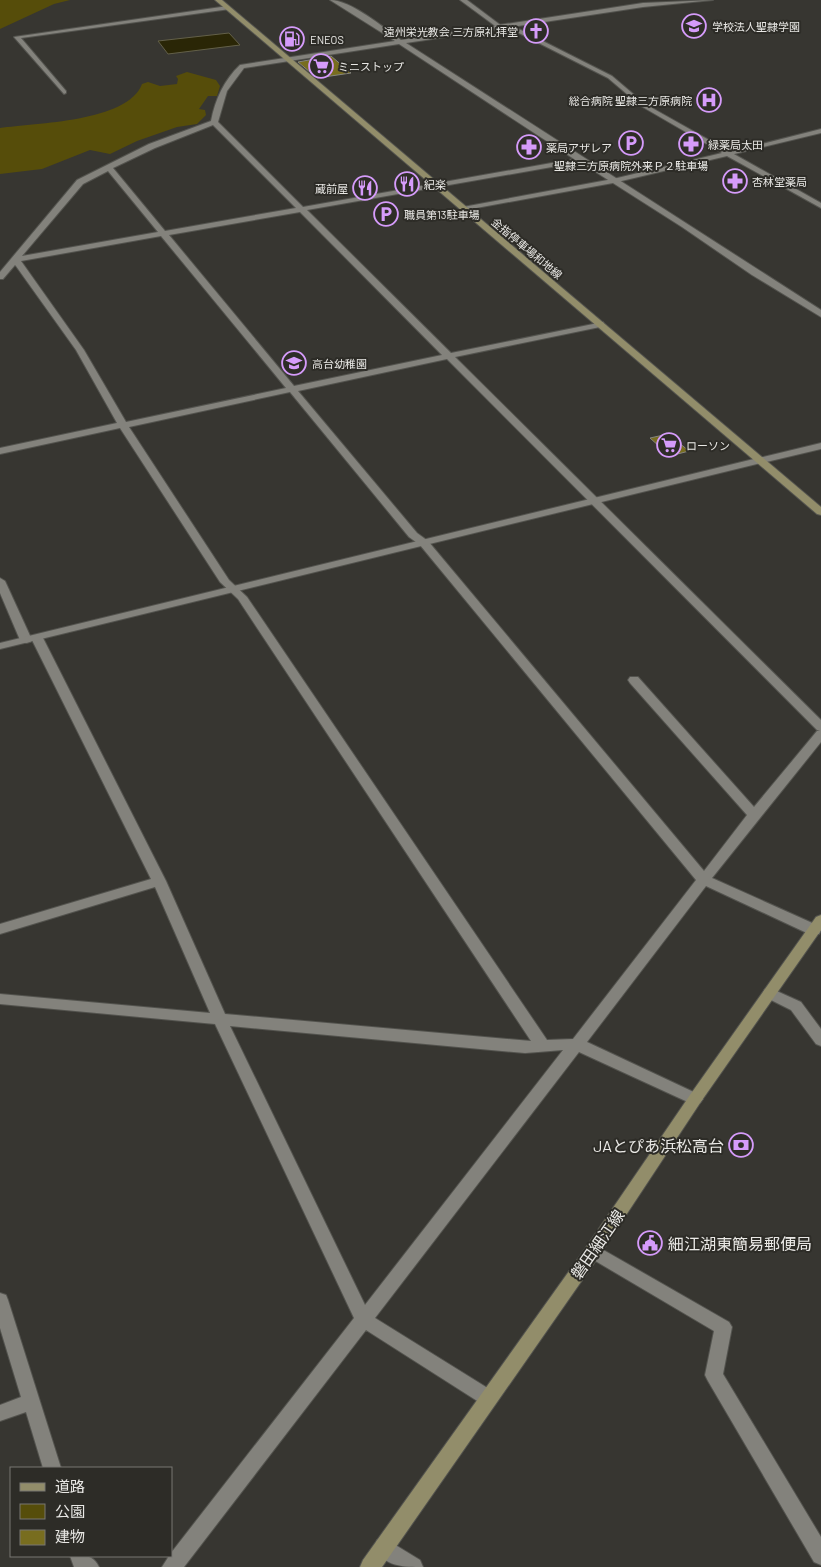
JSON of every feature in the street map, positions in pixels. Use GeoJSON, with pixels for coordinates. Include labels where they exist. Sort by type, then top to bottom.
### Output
{"type":"FeatureCollection","features":[{"type":"Feature","properties":{"kind":"main road","name":"金指停車場和地線"},"geometry":{"type":"LineString","coordinates":[[218,0],[821,512]]}},
{"type":"Feature","properties":{"kind":"main road","name":"磐田細江線"},"geometry":{"type":"LineString","coordinates":[[370,1567],[593,1251],[695,1099],[817,925]]}},
{"type":"Feature","properties":{"kind":"street"},"geometry":{"type":"LineString","coordinates":[[333,0],[352,10],[579,160],[685,225],[755,273],[821,314]]}},
{"type":"Feature","properties":{"kind":"street"},"geometry":{"type":"LineString","coordinates":[[463,0],[500,27]]}},
{"type":"Feature","properties":{"kind":"street"},"geometry":{"type":"LineString","coordinates":[[214,122],[216,109],[234,73],[242,66],[619,9],[710,0]]}},
{"type":"Feature","properties":{"kind":"street"},"geometry":{"type":"LineString","coordinates":[[608,2],[619,9]]}},
{"type":"Feature","properties":{"kind":"street"},"geometry":{"type":"LineString","coordinates":[[64,92],[17,37],[228,8]]}},
{"type":"Feature","properties":{"kind":"street"},"geometry":{"type":"LineString","coordinates":[[509,26],[610,77],[643,105],[726,154],[821,206]]}},
{"type":"Feature","properties":{"kind":"street"},"geometry":{"type":"LineString","coordinates":[[0,277],[80,182],[152,146],[214,122]]}},
{"type":"Feature","properties":{"kind":"street"},"geometry":{"type":"LineString","coordinates":[[214,122],[821,727]]}},
{"type":"Feature","properties":{"kind":"street"},"geometry":{"type":"LineString","coordinates":[[463,209],[613,181],[821,131]]}},
{"type":"Feature","properties":{"kind":"street"},"geometry":{"type":"LineString","coordinates":[[14,260],[579,160]]}},
{"type":"Feature","properties":{"kind":"street"},"geometry":{"type":"LineString","coordinates":[[109,168],[413,535],[424,543],[704,880],[817,925]]}},
{"type":"Feature","properties":{"kind":"street"},"geometry":{"type":"LineString","coordinates":[[14,260],[19,264],[80,350],[123,424],[225,582],[235,589],[544,1048]]}},
{"type":"Feature","properties":{"kind":"street"},"geometry":{"type":"LineString","coordinates":[[0,450],[600,324]]}},
{"type":"Feature","properties":{"kind":"street"},"geometry":{"type":"LineString","coordinates":[[0,646],[821,446]]}},
{"type":"Feature","properties":{"kind":"street"},"geometry":{"type":"LineString","coordinates":[[0,581],[159,881],[220,1020],[363,1319],[488,1398]]}},
{"type":"Feature","properties":{"kind":"street"},"geometry":{"type":"LineString","coordinates":[[634,680],[754,815]]}},
{"type":"Feature","properties":{"kind":"street"},"geometry":{"type":"LineString","coordinates":[[172,1567],[754,815],[821,734]]}},
{"type":"Feature","properties":{"kind":"street"},"geometry":{"type":"LineString","coordinates":[[0,929],[159,881]]}},
{"type":"Feature","properties":{"kind":"street"},"geometry":{"type":"LineString","coordinates":[[770,993],[796,1006],[821,1040]]}},
{"type":"Feature","properties":{"kind":"street"},"geometry":{"type":"LineString","coordinates":[[0,999],[544,1048],[577,1044],[695,1099]]}},
{"type":"Feature","properties":{"kind":"street"},"geometry":{"type":"LineString","coordinates":[[593,1251],[723,1327],[714,1375],[821,1555]]}},
{"type":"Feature","properties":{"kind":"street"},"geometry":{"type":"LineString","coordinates":[[0,1300],[52,1467]]}},
{"type":"Feature","properties":{"kind":"street"},"geometry":{"type":"LineString","coordinates":[[0,1414],[32,1402]]}},
{"type":"Feature","properties":{"kind":"street"},"geometry":{"type":"LineString","coordinates":[[384,1547],[413,1567]]}},
{"type":"Feature","properties":{"kind":"street"},"geometry":{"type":"LineString","coordinates":[[80,1557],[82,1564],[89,1567]]}},
{"type":"Feature","properties":{"kind":"green space"},"geometry":{"type":"Polygon","coordinates":[[[0,0],[70,0],[54,4],[0,29],[0,0]]]}},
{"type":"Feature","properties":{"kind":"green space"},"geometry":{"type":"Polygon","coordinates":[[[187,72],[216,80],[220,86],[217,96],[208,96],[199,109],[205,110],[206,115],[197,124],[177,127],[137,141],[110,154],[90,150],[42,169],[0,174],[0,128],[57,122],[100,113],[119,106],[133,97],[142,84],[148,82],[160,86],[177,84],[178,79],[176,76],[187,72]]]}},
{"type":"Feature","properties":{"kind":"shaded area"},"geometry":{"type":"Polygon","coordinates":[[[229,33],[240,45],[168,54],[158,41],[229,33]]]}},
{"type":"Feature","properties":{"kind":"building","name":"ミニストップ"},"geometry":{"type":"Polygon","coordinates":[[[331,56],[351,73],[317,78],[298,62],[331,56]]]}},
{"type":"Feature","properties":{"kind":"building","name":"ローソン"},"geometry":{"type":"Polygon","coordinates":[[[668,434],[689,451],[670,456],[650,438],[668,434]]]}},
{"type":"Feature","properties":{"kind":"place","name":"学校法人聖隷学園"},"geometry":{"type":"Point","coordinates":[694,26]}},
{"type":"Feature","properties":{"kind":"place","name":"遠州栄光教会 三方原礼拝堂"},"geometry":{"type":"Point","coordinates":[536,31]}},
{"type":"Feature","properties":{"kind":"place","name":"ENEOS"},"geometry":{"type":"Point","coordinates":[292,39]}},
{"type":"Feature","properties":{"kind":"place","name":"ミニストップ"},"geometry":{"type":"Point","coordinates":[321,66]}},
{"type":"Feature","properties":{"kind":"place","name":"総合病院 聖隷三方原病院"},"geometry":{"type":"Point","coordinates":[709,100]}},
{"type":"Feature","properties":{"kind":"place","name":"聖隷三方原病院外来Ｐ２駐車場"},"geometry":{"type":"Point","coordinates":[631,143]}},
{"type":"Feature","properties":{"kind":"place","name":"緑薬局太田"},"geometry":{"type":"Point","coordinates":[691,144]}},
{"type":"Feature","properties":{"kind":"place","name":"薬局アザレア"},"geometry":{"type":"Point","coordinates":[529,147]}},
{"type":"Feature","properties":{"kind":"place","name":"杏林堂薬局"},"geometry":{"type":"Point","coordinates":[735,181]}},
{"type":"Feature","properties":{"kind":"place","name":"紀楽"},"geometry":{"type":"Point","coordinates":[407,184]}},
{"type":"Feature","properties":{"kind":"place","name":"蔵前屋"},"geometry":{"type":"Point","coordinates":[365,188]}},
{"type":"Feature","properties":{"kind":"place","name":"職員第13駐車場"},"geometry":{"type":"Point","coordinates":[386,214]}},
{"type":"Feature","properties":{"kind":"place","name":"高台幼稚園"},"geometry":{"type":"Point","coordinates":[294,363]}},
{"type":"Feature","properties":{"kind":"place","name":"ローソン"},"geometry":{"type":"Point","coordinates":[669,445]}},
{"type":"Feature","properties":{"kind":"place","name":"JAとぴあ浜松高台"},"geometry":{"type":"Point","coordinates":[741,1145]}},
{"type":"Feature","properties":{"kind":"place","name":"細江湖東簡易郵便局"},"geometry":{"type":"Point","coordinates":[650,1243]}}]}
